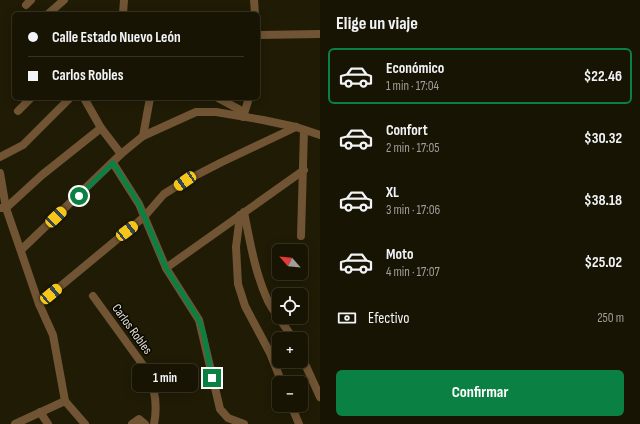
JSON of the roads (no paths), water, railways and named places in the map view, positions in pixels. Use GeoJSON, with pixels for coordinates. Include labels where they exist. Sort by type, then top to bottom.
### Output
{"type":"FeatureCollection","features":[{"type":"Feature","properties":{"kind":"street"},"geometry":{"type":"LineString","coordinates":[[50,12],[64,0]]}},
{"type":"Feature","properties":{"kind":"street"},"geometry":{"type":"LineString","coordinates":[[123,12],[124,0]]}},
{"type":"Feature","properties":{"kind":"street"},"geometry":{"type":"LineString","coordinates":[[254,0],[255,12]]}},
{"type":"Feature","properties":{"kind":"street"},"geometry":{"type":"LineString","coordinates":[[260,35],[320,34]]}},
{"type":"Feature","properties":{"kind":"street"},"geometry":{"type":"LineString","coordinates":[[18,111],[29,100]]}},
{"type":"Feature","properties":{"kind":"street"},"geometry":{"type":"LineString","coordinates":[[0,158],[23,145],[68,100]]}},
{"type":"Feature","properties":{"kind":"street"},"geometry":{"type":"LineString","coordinates":[[85,100],[101,128],[121,154]]}},
{"type":"Feature","properties":{"kind":"street"},"geometry":{"type":"LineString","coordinates":[[143,136],[150,100]]}},
{"type":"Feature","properties":{"kind":"street"},"geometry":{"type":"LineString","coordinates":[[221,100],[244,115]]}},
{"type":"Feature","properties":{"kind":"street"},"geometry":{"type":"LineString","coordinates":[[244,115],[248,100]]}},
{"type":"Feature","properties":{"kind":"street"},"geometry":{"type":"LineString","coordinates":[[21,250],[121,154],[143,136],[196,112],[216,112],[244,115],[296,127],[320,135]]}},
{"type":"Feature","properties":{"kind":"street"},"geometry":{"type":"LineString","coordinates":[[39,304],[144,217],[164,194],[185,181],[296,127]]}},
{"type":"Feature","properties":{"kind":"street"},"geometry":{"type":"LineString","coordinates":[[3,208],[47,170],[101,128]]}},
{"type":"Feature","properties":{"kind":"street"},"geometry":{"type":"LineString","coordinates":[[301,236],[304,130]]}},
{"type":"Feature","properties":{"kind":"street"},"geometry":{"type":"LineString","coordinates":[[113,163],[139,204],[166,268],[199,320],[220,409],[228,418],[244,424]]}},
{"type":"Feature","properties":{"kind":"street"},"geometry":{"type":"LineString","coordinates":[[166,268],[304,170]]}},
{"type":"Feature","properties":{"kind":"street"},"geometry":{"type":"LineString","coordinates":[[0,173],[3,208],[21,250],[39,304],[52,335],[65,401],[85,424]]}},
{"type":"Feature","properties":{"kind":"street"},"geometry":{"type":"LineString","coordinates":[[242,213],[253,255],[268,301],[288,332]]}},
{"type":"Feature","properties":{"kind":"street"},"geometry":{"type":"LineString","coordinates":[[242,213],[236,246],[238,284],[245,306],[270,353],[279,376]]}},
{"type":"Feature","properties":{"kind":"street","name":"Carlos Robles"},"geometry":{"type":"LineString","coordinates":[[93,296],[148,372],[156,402],[154,424]]}},
{"type":"Feature","properties":{"kind":"street"},"geometry":{"type":"LineString","coordinates":[[307,368],[320,397]]}},
{"type":"Feature","properties":{"kind":"street"},"geometry":{"type":"LineString","coordinates":[[15,424],[65,401]]}},
{"type":"Feature","properties":{"kind":"street"},"geometry":{"type":"LineString","coordinates":[[40,412],[48,424]]}},
{"type":"Feature","properties":{"kind":"street"},"geometry":{"type":"LineString","coordinates":[[294,412],[299,424]]}},
{"type":"Feature","properties":{"kind":"street"},"geometry":{"type":"LineString","coordinates":[[132,424],[139,419],[145,424]]}}]}
